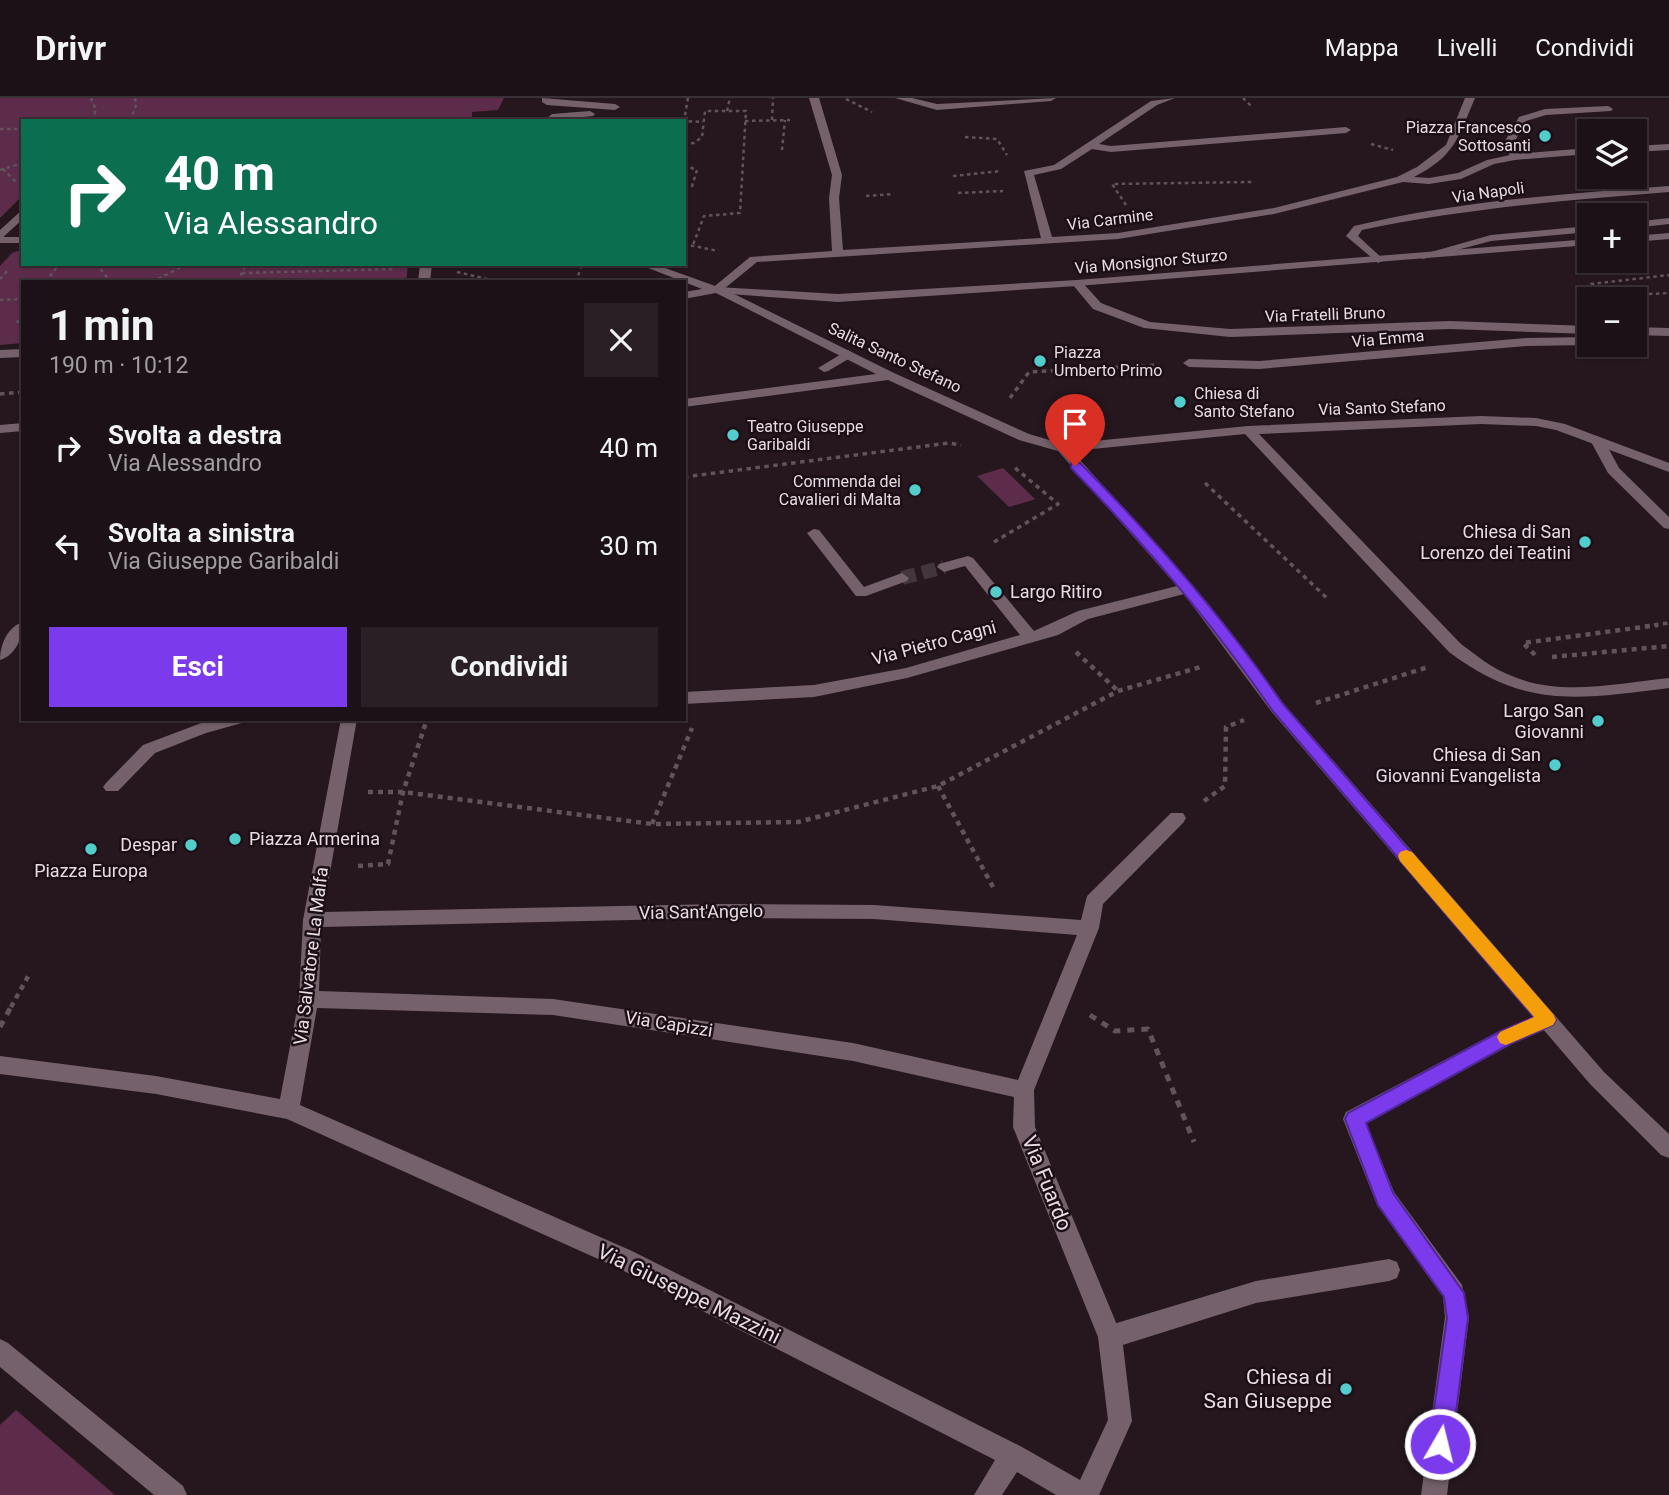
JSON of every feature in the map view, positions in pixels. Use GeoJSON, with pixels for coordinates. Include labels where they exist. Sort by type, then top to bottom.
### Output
{"type":"FeatureCollection","features":[{"type":"Feature","properties":{"kind":"street"},"geometry":{"type":"LineString","coordinates":[[547,98],[547,102],[615,107],[612,113],[550,119]]}},
{"type":"Feature","properties":{"kind":"street"},"geometry":{"type":"LineString","coordinates":[[814,98],[837,175],[834,198],[838,252]]}},
{"type":"Feature","properties":{"kind":"street"},"geometry":{"type":"LineString","coordinates":[[900,98],[937,107],[1051,98]]}},
{"type":"Feature","properties":{"kind":"street"},"geometry":{"type":"LineString","coordinates":[[1048,242],[1028,173],[1056,167],[1154,103],[1170,98]]}},
{"type":"Feature","properties":{"kind":"street","name":"Via Carmine"},"geometry":{"type":"LineString","coordinates":[[716,289],[754,259],[1118,236],[1274,211],[1341,196],[1401,179],[1421,169],[1450,146],[1470,98]]}},
{"type":"Feature","properties":{"kind":"street"},"geometry":{"type":"LineString","coordinates":[[1515,157],[1510,141],[1522,119],[1545,112],[1608,109]]}},
{"type":"Feature","properties":{"kind":"street"},"geometry":{"type":"LineString","coordinates":[[1088,145],[1111,149],[1346,130]]}},
{"type":"Feature","properties":{"kind":"street"},"geometry":{"type":"LineString","coordinates":[[1647,148],[1666,147]]}},
{"type":"Feature","properties":{"kind":"street"},"geometry":{"type":"LineString","coordinates":[[1401,179],[1429,181],[1461,176],[1491,162],[1515,157],[1577,152]]}},
{"type":"Feature","properties":{"kind":"street","name":"Via Napoli"},"geometry":{"type":"LineString","coordinates":[[1378,260],[1352,236],[1358,228],[1401,219],[1567,197],[1669,189]]}},
{"type":"Feature","properties":{"kind":"street"},"geometry":{"type":"LineString","coordinates":[[0,239],[21,214]]}},
{"type":"Feature","properties":{"kind":"street"},"geometry":{"type":"LineString","coordinates":[[1647,224],[1669,221]]}},
{"type":"Feature","properties":{"kind":"street"},"geometry":{"type":"LineString","coordinates":[[1423,256],[1491,238],[1577,230]]}},
{"type":"Feature","properties":{"kind":"street"},"geometry":{"type":"LineString","coordinates":[[1647,238],[1669,236]]}},
{"type":"Feature","properties":{"kind":"street"},"geometry":{"type":"LineString","coordinates":[[0,239],[21,240]]}},
{"type":"Feature","properties":{"kind":"street","name":"Via Monsignor Sturzo"},"geometry":{"type":"LineString","coordinates":[[716,289],[777,296],[838,298],[1077,283],[1577,243]]}},
{"type":"Feature","properties":{"kind":"street"},"geometry":{"type":"LineString","coordinates":[[649,266],[716,289]]}},
{"type":"Feature","properties":{"kind":"street","name":"Via Fratelli Bruno"},"geometry":{"type":"LineString","coordinates":[[1077,283],[1097,306],[1148,326],[1230,333],[1450,325],[1577,330]]}},
{"type":"Feature","properties":{"kind":"street"},"geometry":{"type":"LineString","coordinates":[[686,296],[716,289]]}},
{"type":"Feature","properties":{"kind":"street","name":"Salita Santo Stefano"},"geometry":{"type":"LineString","coordinates":[[716,289],[890,376],[1024,437],[1063,448]]}},
{"type":"Feature","properties":{"kind":"street"},"geometry":{"type":"LineString","coordinates":[[1647,331],[1669,332]]}},
{"type":"Feature","properties":{"kind":"street","name":"Via Emma"},"geometry":{"type":"LineString","coordinates":[[1189,363],[1259,365],[1527,342],[1577,341]]}},
{"type":"Feature","properties":{"kind":"street"},"geometry":{"type":"LineString","coordinates":[[0,354],[21,353]]}},
{"type":"Feature","properties":{"kind":"street"},"geometry":{"type":"LineString","coordinates":[[824,368],[848,355]]}},
{"type":"Feature","properties":{"kind":"street"},"geometry":{"type":"LineString","coordinates":[[686,403],[812,380],[890,376]]}},
{"type":"Feature","properties":{"kind":"street","name":"Via Santo Stefano"},"geometry":{"type":"LineString","coordinates":[[1063,448],[1248,430],[1481,420],[1536,422],[1597,440],[1669,468]]}},
{"type":"Feature","properties":{"kind":"street"},"geometry":{"type":"LineString","coordinates":[[0,429],[21,427]]}},
{"type":"Feature","properties":{"kind":"street"},"geometry":{"type":"LineString","coordinates":[[1248,430],[1459,652],[1479,668],[1526,688],[1566,694],[1669,683]]}},
{"type":"Feature","properties":{"kind":"street"},"geometry":{"type":"LineString","coordinates":[[1597,440],[1613,470],[1669,525]]}},
{"type":"Feature","properties":{"kind":"street"},"geometry":{"type":"LineString","coordinates":[[1063,448],[1075,466],[1117,509],[1242,655],[1277,707],[1597,1078],[1669,1148]]}},
{"type":"Feature","properties":{"kind":"street"},"geometry":{"type":"LineString","coordinates":[[814,533],[861,593],[902,579]]}},
{"type":"Feature","properties":{"kind":"street"},"geometry":{"type":"LineString","coordinates":[[944,567],[968,561],[1030,637]]}},
{"type":"Feature","properties":{"kind":"street","name":"Via Pietro Cagni"},"geometry":{"type":"LineString","coordinates":[[686,698],[814,691],[907,673],[1052,631],[1083,615],[1185,589]]}},
{"type":"Feature","properties":{"kind":"street"},"geometry":{"type":"LineString","coordinates":[[0,655],[21,629]]}},
{"type":"Feature","properties":{"kind":"street"},"geometry":{"type":"LineString","coordinates":[[113,787],[149,748],[201,728],[228,721]]}},
{"type":"Feature","properties":{"kind":"street","name":"Via Salvatore La Malfa"},"geometry":{"type":"LineString","coordinates":[[289,1110],[309,999],[312,920],[349,721]]}},
{"type":"Feature","properties":{"kind":"street","name":"Via Fuardo"},"geometry":{"type":"LineString","coordinates":[[1086,1495],[1120,1421],[1110,1337],[1024,1127],[1024,1090],[1089,929],[1094,901],[1177,818]]}},
{"type":"Feature","properties":{"kind":"street","name":"Via Sant'Angelo"},"geometry":{"type":"LineString","coordinates":[[312,920],[720,911],[849,912],[1089,929]]}},
{"type":"Feature","properties":{"kind":"street","name":"Via Capizzi"},"geometry":{"type":"LineString","coordinates":[[309,999],[553,1007],[853,1052],[1024,1090]]}},
{"type":"Feature","properties":{"kind":"street"},"geometry":{"type":"LineString","coordinates":[[1434,1495],[1457,1318],[1454,1293],[1385,1198],[1354,1119],[1505,1038],[1547,1020]]}},
{"type":"Feature","properties":{"kind":"street","name":"Via Giuseppe Mazzini"},"geometry":{"type":"LineString","coordinates":[[0,1065],[156,1085],[289,1110],[624,1259],[1013,1456],[1080,1495]]}},
{"type":"Feature","properties":{"kind":"street"},"geometry":{"type":"LineString","coordinates":[[1110,1337],[1256,1292],[1389,1270]]}},
{"type":"Feature","properties":{"kind":"street"},"geometry":{"type":"LineString","coordinates":[[0,1351],[174,1495]]}},
{"type":"Feature","properties":{"kind":"street"},"geometry":{"type":"LineString","coordinates":[[987,1495],[1013,1456]]}},
{"type":"Feature","properties":{"kind":"path"},"geometry":{"type":"LineString","coordinates":[[92,98],[96,110],[93,119]]}},
{"type":"Feature","properties":{"kind":"path"},"geometry":{"type":"LineString","coordinates":[[131,119],[137,103],[135,98]]}},
{"type":"Feature","properties":{"kind":"path"},"geometry":{"type":"LineString","coordinates":[[684,119],[688,98]]}},
{"type":"Feature","properties":{"kind":"path"},"geometry":{"type":"LineString","coordinates":[[727,111],[730,98]]}},
{"type":"Feature","properties":{"kind":"path"},"geometry":{"type":"LineString","coordinates":[[772,120],[774,98]]}},
{"type":"Feature","properties":{"kind":"path"},"geometry":{"type":"LineString","coordinates":[[686,144],[694,143],[702,137],[705,111],[746,111],[740,213],[704,216],[693,245]]}},
{"type":"Feature","properties":{"kind":"path"},"geometry":{"type":"LineString","coordinates":[[745,121],[819,119]]}},
{"type":"Feature","properties":{"kind":"path"},"geometry":{"type":"LineString","coordinates":[[782,150],[785,120]]}},
{"type":"Feature","properties":{"kind":"path"},"geometry":{"type":"LineString","coordinates":[[686,121],[703,122]]}},
{"type":"Feature","properties":{"kind":"path"},"geometry":{"type":"LineString","coordinates":[[0,128],[21,129]]}},
{"type":"Feature","properties":{"kind":"path"},"geometry":{"type":"LineString","coordinates":[[2,169],[21,164]]}},
{"type":"Feature","properties":{"kind":"path"},"geometry":{"type":"LineString","coordinates":[[686,166],[697,170],[692,186],[686,185]]}},
{"type":"Feature","properties":{"kind":"path"},"geometry":{"type":"LineString","coordinates":[[2,169],[19,184],[9,186]]}},
{"type":"Feature","properties":{"kind":"path"},"geometry":{"type":"LineString","coordinates":[[953,176],[1003,171],[1028,173]]}},
{"type":"Feature","properties":{"kind":"path"},"geometry":{"type":"LineString","coordinates":[[958,193],[1032,190]]}},
{"type":"Feature","properties":{"kind":"path"},"geometry":{"type":"LineString","coordinates":[[98,266],[109,280]]}},
{"type":"Feature","properties":{"kind":"path"},"geometry":{"type":"LineString","coordinates":[[156,280],[183,266]]}},
{"type":"Feature","properties":{"kind":"path"},"geometry":{"type":"LineString","coordinates":[[239,280],[245,266]]}},
{"type":"Feature","properties":{"kind":"path"},"geometry":{"type":"LineString","coordinates":[[242,273],[426,266],[491,280]]}},
{"type":"Feature","properties":{"kind":"path"},"geometry":{"type":"LineString","coordinates":[[1590,287],[1591,284],[1669,275]]}},
{"type":"Feature","properties":{"kind":"path"},"geometry":{"type":"LineString","coordinates":[[1647,295],[1669,293]]}},
{"type":"Feature","properties":{"kind":"path"},"geometry":{"type":"LineString","coordinates":[[0,300],[21,299]]}},
{"type":"Feature","properties":{"kind":"path"},"geometry":{"type":"LineString","coordinates":[[981,417],[1003,409],[1029,372],[1189,363]]}},
{"type":"Feature","properties":{"kind":"path"},"geometry":{"type":"LineString","coordinates":[[0,394],[21,392]]}},
{"type":"Feature","properties":{"kind":"path"},"geometry":{"type":"LineString","coordinates":[[686,477],[949,443],[968,446]]}},
{"type":"Feature","properties":{"kind":"path"},"geometry":{"type":"LineString","coordinates":[[992,543],[1058,504],[1009,464]]}},
{"type":"Feature","properties":{"kind":"path"},"geometry":{"type":"LineString","coordinates":[[1205,483],[1227,506],[1303,571],[1328,598]]}},
{"type":"Feature","properties":{"kind":"path"},"geometry":{"type":"LineString","coordinates":[[1538,658],[1523,643],[1669,623]]}},
{"type":"Feature","properties":{"kind":"path"},"geometry":{"type":"LineString","coordinates":[[1052,631],[1118,691]]}},
{"type":"Feature","properties":{"kind":"path"},"geometry":{"type":"LineString","coordinates":[[1551,657],[1669,646]]}},
{"type":"Feature","properties":{"kind":"path"},"geometry":{"type":"LineString","coordinates":[[1225,786],[1226,727],[1277,707],[1324,702],[1459,652]]}},
{"type":"Feature","properties":{"kind":"path"},"geometry":{"type":"LineString","coordinates":[[334,793],[403,792],[652,824],[798,822],[938,786],[1118,691],[1242,655]]}},
{"type":"Feature","properties":{"kind":"path"},"geometry":{"type":"LineString","coordinates":[[652,824],[704,699]]}},
{"type":"Feature","properties":{"kind":"path"},"geometry":{"type":"LineString","coordinates":[[322,869],[388,864],[403,792],[426,721]]}},
{"type":"Feature","properties":{"kind":"path"},"geometry":{"type":"LineString","coordinates":[[938,786],[983,867]]}},
{"type":"Feature","properties":{"kind":"path"},"geometry":{"type":"LineString","coordinates":[[0,1027],[30,973]]}},
{"type":"Feature","properties":{"kind":"path"},"geometry":{"type":"LineString","coordinates":[[1061,996],[1115,1031],[1148,1029],[1194,1142]]}},
{"type":"Feature","properties":{"kind":"shaded area"},"geometry":{"type":"Polygon","coordinates":[[[0,98],[504,98],[498,110],[472,112],[472,119],[21,119],[21,197],[0,218],[0,98]]]}},
{"type":"Feature","properties":{"kind":"shaded area"},"geometry":{"type":"Polygon","coordinates":[[[21,250],[21,266],[408,266],[406,280],[21,280],[21,343],[0,345],[0,266],[12,253],[21,250]]]}},
{"type":"Feature","properties":{"kind":"shaded area"},"geometry":{"type":"Polygon","coordinates":[[[1003,468],[1036,499],[1009,507],[977,476],[1003,468]]]}},
{"type":"Feature","properties":{"kind":"shaded area"},"geometry":{"type":"Polygon","coordinates":[[[16,1410],[115,1495],[0,1495],[0,1425],[16,1410]]]}},
{"type":"Feature","properties":{"kind":"tunnel"},"geometry":{"type":"LineString","coordinates":[[902,578],[944,567]]}},
{"type":"Feature","properties":{"kind":"slow traffic"},"geometry":{"type":"LineString","coordinates":[[1406,856],[1547,1020],[1506,1037]]}},
{"type":"Feature","properties":{"kind":"place","name":"Piazza Francesco Sottosanti"},"geometry":{"type":"Point","coordinates":[1545,136]}},
{"type":"Feature","properties":{"kind":"place","name":"Piazza Umberto Primo"},"geometry":{"type":"Point","coordinates":[1040,361]}},
{"type":"Feature","properties":{"kind":"place","name":"Chiesa di Santo Stefano"},"geometry":{"type":"Point","coordinates":[1180,402]}},
{"type":"Feature","properties":{"kind":"place","name":"Teatro Giuseppe Garibaldi"},"geometry":{"type":"Point","coordinates":[733,435]}},
{"type":"Feature","properties":{"kind":"place","name":"Commenda dei Cavalieri di Malta"},"geometry":{"type":"Point","coordinates":[915,490]}},
{"type":"Feature","properties":{"kind":"place","name":"Chiesa di San Lorenzo dei Teatini"},"geometry":{"type":"Point","coordinates":[1585,542]}},
{"type":"Feature","properties":{"kind":"place","name":"Largo Ritiro"},"geometry":{"type":"Point","coordinates":[996,592]}},
{"type":"Feature","properties":{"kind":"place","name":"Largo San Giovanni"},"geometry":{"type":"Point","coordinates":[1598,721]}},
{"type":"Feature","properties":{"kind":"place","name":"Chiesa di San Giovanni Evangelista"},"geometry":{"type":"Point","coordinates":[1555,765]}},
{"type":"Feature","properties":{"kind":"place","name":"Piazza Armerina"},"geometry":{"type":"Point","coordinates":[235,839]}},
{"type":"Feature","properties":{"kind":"place","name":"Despar"},"geometry":{"type":"Point","coordinates":[191,845]}},
{"type":"Feature","properties":{"kind":"place","name":"Piazza Europa"},"geometry":{"type":"Point","coordinates":[91,849]}},
{"type":"Feature","properties":{"kind":"place","name":"Chiesa di San Giuseppe"},"geometry":{"type":"Point","coordinates":[1346,1389]}},
{"type":"Feature","properties":{"kind":"route"},"geometry":{"type":"LineString","coordinates":[[1075,466],[1117,509],[1242,655],[1277,707],[1547,1020],[1505,1038],[1354,1119],[1385,1198],[1454,1293],[1457,1318],[1440,1444]]}}]}
